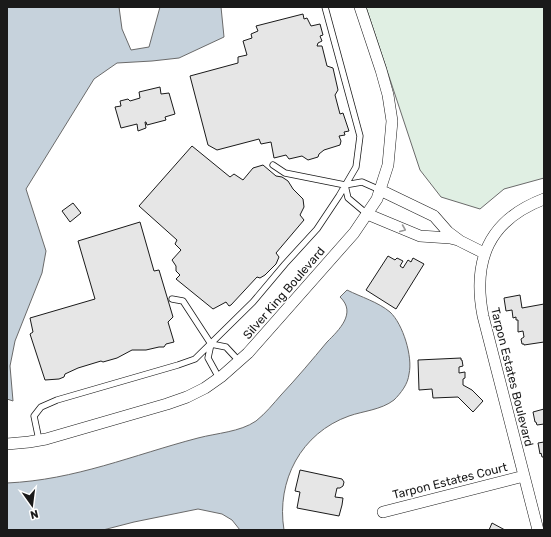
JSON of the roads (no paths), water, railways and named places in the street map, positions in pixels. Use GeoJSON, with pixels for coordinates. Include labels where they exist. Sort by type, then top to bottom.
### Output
{"type":"FeatureCollection","features":[{"type":"Feature","properties":{"kind":"street","name":"Silver King Boulevard"},"geometry":{"type":"LineString","coordinates":[[7,444],[39,440],[167,404],[205,388],[240,362],[354,233],[377,199],[388,165],[392,121],[388,95],[381,70],[360,7]]}},
{"type":"Feature","properties":{"kind":"street"},"geometry":{"type":"LineString","coordinates":[[380,190],[434,216],[448,232],[460,241]]}},
{"type":"Feature","properties":{"kind":"street","name":"Tarpon Estates Boulevard"},"geometry":{"type":"LineString","coordinates":[[538,530],[480,301],[479,287],[480,269],[484,253],[492,238],[509,218],[522,209],[544,199]]}},
{"type":"Feature","properties":{"kind":"street"},"geometry":{"type":"LineString","coordinates":[[367,214],[420,236],[429,238],[450,238],[460,241],[484,253]]}},
{"type":"Feature","properties":{"kind":"street","name":"Tarpon Estates Court"},"geometry":{"type":"LineString","coordinates":[[383,512],[524,476]]}},
{"type":"Feature","properties":{"kind":"lane"},"geometry":{"type":"LineString","coordinates":[[39,440],[34,416],[41,407],[57,400],[195,359],[253,302],[317,229],[356,167],[360,136],[324,7]]}},
{"type":"Feature","properties":{"kind":"lane"},"geometry":{"type":"LineString","coordinates":[[273,165],[285,173],[345,185],[362,182],[380,190]]}},
{"type":"Feature","properties":{"kind":"lane"},"geometry":{"type":"LineString","coordinates":[[345,185],[348,198],[367,214]]}},
{"type":"Feature","properties":{"kind":"lane"},"geometry":{"type":"LineString","coordinates":[[172,299],[184,301],[211,344],[208,358],[219,378]]}},
{"type":"Feature","properties":{"kind":"lane"},"geometry":{"type":"LineString","coordinates":[[211,344],[226,347],[240,362]]}}]}
